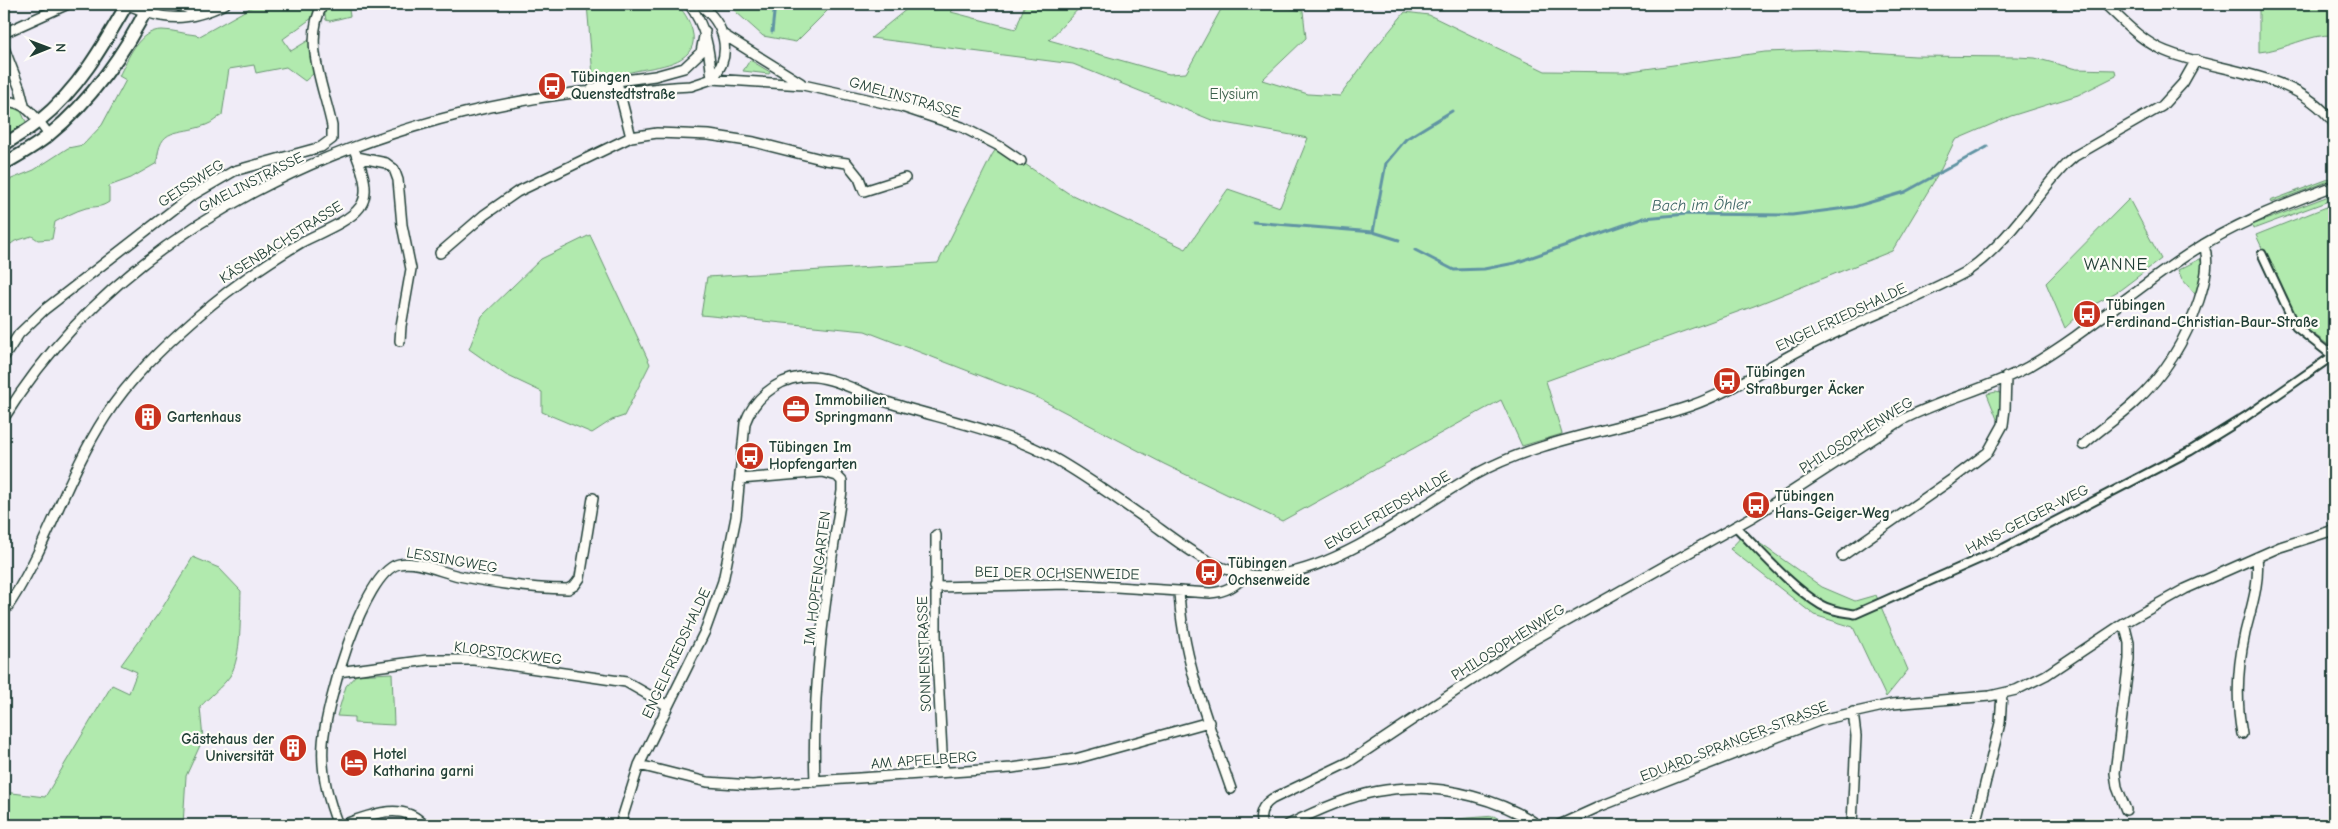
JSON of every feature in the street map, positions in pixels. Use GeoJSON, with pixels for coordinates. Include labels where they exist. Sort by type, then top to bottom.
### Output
{"type":"FeatureCollection","features":[{"type":"Feature","properties":{"kind":"street"},"geometry":{"type":"LineString","coordinates":[[4,145],[40,121],[78,82],[107,39],[127,4],[147,8],[174,18],[192,16],[225,4]]}},
{"type":"Feature","properties":{"kind":"street"},"geometry":{"type":"LineString","coordinates":[[175,4],[189,9],[209,11]]}},
{"type":"Feature","properties":{"kind":"street","name":"GEISSWEG"},"geometry":{"type":"LineString","coordinates":[[4,358],[19,334],[44,310],[185,200],[234,171],[321,147],[332,139],[332,126],[313,41],[315,23],[323,4]]}},
{"type":"Feature","properties":{"kind":"street"},"geometry":{"type":"LineString","coordinates":[[689,4],[705,30],[709,47],[712,80]]}},
{"type":"Feature","properties":{"kind":"street"},"geometry":{"type":"LineString","coordinates":[[699,4],[712,15],[724,35],[726,47],[723,62],[712,80]]}},
{"type":"Feature","properties":{"kind":"street"},"geometry":{"type":"LineString","coordinates":[[2105,4],[2143,39],[2164,50],[2285,86],[2316,104],[2334,123]]}},
{"type":"Feature","properties":{"kind":"street"},"geometry":{"type":"LineString","coordinates":[[4,33],[66,5]]}},
{"type":"Feature","properties":{"kind":"street"},"geometry":{"type":"LineString","coordinates":[[4,164],[49,135],[84,102],[114,63],[147,8]]}},
{"type":"Feature","properties":{"kind":"street","name":"GMELINSTRASSE"},"geometry":{"type":"LineString","coordinates":[[4,418],[36,370],[72,328],[105,294],[161,248],[202,222],[256,192],[355,153],[453,118],[504,106],[582,92],[617,81],[668,73],[684,68],[700,52],[705,30]]}},
{"type":"Feature","properties":{"kind":"street","name":"GMELINSTRASSE"},"geometry":{"type":"LineString","coordinates":[[724,35],[776,70],[803,85]]}},
{"type":"Feature","properties":{"kind":"street"},"geometry":{"type":"LineString","coordinates":[[4,48],[20,89],[24,105],[40,121],[49,135]]}},
{"type":"Feature","properties":{"kind":"street","name":"ENGELFRIEDSHALDE"},"geometry":{"type":"LineString","coordinates":[[620,825],[639,765],[705,631],[717,601],[729,556],[740,479],[742,436],[749,412],[758,401],[776,386],[797,377],[815,377],[1030,446],[1065,465],[1201,556],[1230,571],[1246,575],[1279,576],[1318,565],[1352,549],[1496,464],[1533,450],[1669,413],[1707,400],[1812,344],[1948,282],[1983,260],[2000,243],[2019,223],[2055,175],[2070,160],[2162,106],[2183,83],[2196,60]]}},
{"type":"Feature","properties":{"kind":"street","name":"GMELINSTRASSE"},"geometry":{"type":"LineString","coordinates":[[582,92],[619,92],[691,86],[712,80],[803,85],[902,108],[962,127],[999,146],[1021,161]]}},
{"type":"Feature","properties":{"kind":"street"},"geometry":{"type":"LineString","coordinates":[[617,81],[631,137]]}},
{"type":"Feature","properties":{"kind":"street"},"geometry":{"type":"LineString","coordinates":[[4,102],[24,105]]}},
{"type":"Feature","properties":{"kind":"street"},"geometry":{"type":"LineString","coordinates":[[440,254],[484,215],[517,192],[631,137],[657,134],[709,135],[772,145],[825,160],[847,163],[858,178],[864,191],[905,178]]}},
{"type":"Feature","properties":{"kind":"street"},"geometry":{"type":"LineString","coordinates":[[355,153],[386,163],[394,169],[398,180],[402,226],[411,269],[400,341]]}},
{"type":"Feature","properties":{"kind":"street","name":"KÄSENBACHSTRASSE"},"geometry":{"type":"LineString","coordinates":[[4,612],[28,573],[83,456],[105,416],[132,382],[196,318],[225,293],[270,262],[344,220],[360,206],[365,197],[365,188],[355,153]]}},
{"type":"Feature","properties":{"kind":"street","name":"PHILOSOPHENWEG"},"geometry":{"type":"LineString","coordinates":[[1262,825],[1262,811],[1265,804],[1272,798],[1349,762],[1526,644],[1735,526],[1902,420],[1921,410],[2006,377],[2049,354],[2204,244],[2247,221],[2334,186]]}},
{"type":"Feature","properties":{"kind":"street"},"geometry":{"type":"LineString","coordinates":[[2083,445],[2148,390],[2176,352],[2197,306],[2205,279],[2208,256],[2204,244]]}},
{"type":"Feature","properties":{"kind":"street"},"geometry":{"type":"LineString","coordinates":[[2262,254],[2296,327],[2334,356]]}},
{"type":"Feature","properties":{"kind":"street","name":"HANS-GEIGER-WEG"},"geometry":{"type":"LineString","coordinates":[[1735,526],[1806,594],[1823,606],[1840,612],[1855,614],[2004,548],[2190,451],[2245,417],[2334,356]]}},
{"type":"Feature","properties":{"kind":"street"},"geometry":{"type":"LineString","coordinates":[[1842,556],[1988,452],[2003,425],[2006,409],[2006,377]]}},
{"type":"Feature","properties":{"kind":"street","name":"IM HOPFENGARTEN"},"geometry":{"type":"LineString","coordinates":[[740,479],[823,472],[837,476],[842,481],[828,583],[818,681],[814,742],[815,782]]}},
{"type":"Feature","properties":{"kind":"street","name":"LESSINGWEG"},"geometry":{"type":"LineString","coordinates":[[338,825],[325,779],[323,744],[331,696],[338,672],[371,593],[385,571],[401,563],[466,577],[556,589],[568,588],[575,585],[580,578],[593,498]]}},
{"type":"Feature","properties":{"kind":"street","name":"EDUARD-SPRANGER-STRASSE"},"geometry":{"type":"LineString","coordinates":[[1559,825],[1601,806],[1782,734],[1853,712],[1903,702],[1977,698],[2002,694],[2046,675],[2124,623],[2185,589],[2257,557],[2334,530]]}},
{"type":"Feature","properties":{"kind":"street","name":"SONNENSTRASSE"},"geometry":{"type":"LineString","coordinates":[[936,535],[935,587],[943,772]]}},
{"type":"Feature","properties":{"kind":"street"},"geometry":{"type":"LineString","coordinates":[[2242,734],[2239,714],[2241,662],[2258,574],[2257,557]]}},
{"type":"Feature","properties":{"kind":"street","name":"BEI DER OCHSENWEIDE"},"geometry":{"type":"LineString","coordinates":[[935,587],[1069,584],[1221,592],[1230,589],[1246,575]]}},
{"type":"Feature","properties":{"kind":"street"},"geometry":{"type":"LineString","coordinates":[[1179,591],[1182,626],[1187,651],[1231,789]]}},
{"type":"Feature","properties":{"kind":"street"},"geometry":{"type":"LineString","coordinates":[[2124,623],[2129,644],[2114,773],[2126,810]]}},
{"type":"Feature","properties":{"kind":"street","name":"KLOPSTOCKWEG"},"geometry":{"type":"LineString","coordinates":[[338,672],[428,660],[474,660],[626,682],[668,706]]}},
{"type":"Feature","properties":{"kind":"street"},"geometry":{"type":"LineString","coordinates":[[1975,825],[2000,722],[2002,694]]}},
{"type":"Feature","properties":{"kind":"street"},"geometry":{"type":"LineString","coordinates":[[1852,825],[1856,736],[1853,712]]}},
{"type":"Feature","properties":{"kind":"street","name":"AM APFELBERG"},"geometry":{"type":"LineString","coordinates":[[639,765],[707,782],[730,784],[815,782],[1053,764],[1209,722]]}},
{"type":"Feature","properties":{"kind":"street"},"geometry":{"type":"LineString","coordinates":[[1288,825],[1327,807],[1365,794],[1392,788],[1411,787],[1440,789],[1477,798],[1520,814],[1538,825]]}},
{"type":"Feature","properties":{"kind":"street"},"geometry":{"type":"LineString","coordinates":[[342,825],[386,812],[399,812],[413,814],[424,825]]}},
{"type":"Feature","properties":{"kind":"green space"},"geometry":{"type":"Polygon","coordinates":[[[257,4],[320,4],[312,18],[283,39],[291,51],[309,40],[314,73],[305,81],[286,67],[256,73],[254,65],[229,69],[222,115],[206,125],[166,137],[158,151],[157,163],[131,178],[109,186],[109,202],[106,204],[82,209],[55,222],[52,239],[38,240],[32,236],[15,241],[4,249],[4,182],[34,170],[68,148],[83,145],[102,125],[126,80],[119,76],[130,54],[140,40],[154,31],[162,30],[196,35],[198,37],[257,4]]]}},
{"type":"Feature","properties":{"kind":"green space"},"geometry":{"type":"Polygon","coordinates":[[[329,4],[348,4],[350,16],[330,21],[326,20],[324,8],[329,4]]]}},
{"type":"Feature","properties":{"kind":"green space"},"geometry":{"type":"Polygon","coordinates":[[[587,4],[676,4],[686,16],[692,30],[693,41],[691,49],[678,60],[659,67],[611,76],[593,76],[587,4]]]}},
{"type":"Feature","properties":{"kind":"green space"},"geometry":{"type":"Polygon","coordinates":[[[727,4],[834,4],[796,42],[763,36],[727,4]]]}},
{"type":"Feature","properties":{"kind":"green space","name":"Elysium"},"geometry":{"type":"Polygon","coordinates":[[[913,4],[959,4],[951,12],[1016,29],[1025,4],[1083,4],[1049,40],[1169,74],[1186,73],[1224,4],[1280,4],[1282,7],[1303,11],[1306,38],[1262,80],[1308,94],[1340,96],[1405,12],[1429,15],[1545,71],[1624,72],[1765,52],[1823,50],[1915,56],[2035,58],[2076,69],[2115,70],[2116,76],[2078,95],[2011,116],[1955,140],[1939,173],[1892,251],[1754,306],[1546,381],[1562,434],[1522,446],[1501,400],[1282,521],[1164,464],[1038,398],[865,331],[701,315],[707,277],[938,263],[998,146],[1068,193],[1186,249],[1228,189],[1280,207],[1308,138],[1214,121],[1073,64],[871,38],[913,4]]]}},
{"type":"Feature","properties":{"kind":"green space"},"geometry":{"type":"Polygon","coordinates":[[[2259,4],[2311,4],[2311,7],[2320,7],[2320,10],[2327,9],[2327,4],[2334,4],[2334,35],[2306,39],[2269,51],[2259,52],[2259,4]]]}},
{"type":"Feature","properties":{"kind":"green space"},"geometry":{"type":"Polygon","coordinates":[[[750,60],[770,72],[769,74],[743,71],[750,60]]]}},
{"type":"Feature","properties":{"kind":"green space"},"geometry":{"type":"Polygon","coordinates":[[[9,106],[19,107],[27,124],[4,139],[4,108],[9,106]]]}},
{"type":"Feature","properties":{"kind":"green space"},"geometry":{"type":"Polygon","coordinates":[[[2334,177],[2334,179],[2271,203],[2270,201],[2334,177]]]}},
{"type":"Feature","properties":{"kind":"green space"},"geometry":{"type":"Polygon","coordinates":[[[2334,194],[2334,199],[2253,229],[2252,225],[2334,194]]]}},
{"type":"Feature","properties":{"kind":"green space"},"geometry":{"type":"Polygon","coordinates":[[[2129,199],[2161,259],[2120,290],[2083,311],[2065,328],[2046,283],[2129,199]]]}},
{"type":"Feature","properties":{"kind":"green space"},"geometry":{"type":"Polygon","coordinates":[[[2334,204],[2334,349],[2296,321],[2256,235],[2334,204]]]}},
{"type":"Feature","properties":{"kind":"green space"},"geometry":{"type":"Polygon","coordinates":[[[590,235],[650,364],[624,416],[612,420],[592,433],[542,412],[542,392],[506,375],[469,349],[482,316],[541,259],[590,235]]]}},
{"type":"Feature","properties":{"kind":"green space"},"geometry":{"type":"Polygon","coordinates":[[[2200,259],[2203,265],[2196,295],[2182,279],[2178,270],[2200,259]]]}},
{"type":"Feature","properties":{"kind":"green space"},"geometry":{"type":"Polygon","coordinates":[[[2000,393],[2002,397],[1999,419],[1997,419],[1987,394],[2000,393]]]}},
{"type":"Feature","properties":{"kind":"green space"},"geometry":{"type":"Polygon","coordinates":[[[1745,533],[1822,587],[1855,601],[1876,595],[1908,670],[1886,697],[1853,627],[1814,615],[1730,549],[1745,533]]]}},
{"type":"Feature","properties":{"kind":"green space"},"geometry":{"type":"Polygon","coordinates":[[[193,557],[219,568],[241,591],[240,623],[237,658],[234,668],[230,676],[200,707],[203,739],[186,776],[183,825],[4,825],[4,792],[45,797],[112,685],[129,693],[137,672],[121,665],[161,610],[193,557]]]}},
{"type":"Feature","properties":{"kind":"green space"},"geometry":{"type":"Polygon","coordinates":[[[392,673],[394,725],[354,723],[354,717],[337,716],[346,686],[356,675],[392,673]]]}},
{"type":"Feature","properties":{"kind":"green space"},"geometry":{"type":"Polygon","coordinates":[[[1494,816],[1508,825],[1440,825],[1443,820],[1494,816]]]}},
{"type":"Feature","properties":{"kind":"waterway"},"geometry":{"type":"LineString","coordinates":[[772,32],[775,4]]}},
{"type":"Feature","properties":{"kind":"waterway"},"geometry":{"type":"LineString","coordinates":[[1373,232],[1386,163],[1406,139],[1452,111]]}},
{"type":"Feature","properties":{"kind":"waterway","name":"Bach im Öhler"},"geometry":{"type":"LineString","coordinates":[[1415,250],[1454,270],[1484,269],[1515,263],[1644,218],[1687,214],[1792,215],[1854,207],[1905,192],[1987,147]]}},
{"type":"Feature","properties":{"kind":"waterway","name":"Bach im Öhler"},"geometry":{"type":"LineString","coordinates":[[1253,222],[1373,232],[1399,240]]}},
{"type":"Feature","properties":{"kind":"place","name":"Tübingen Quenstedtstraße"},"geometry":{"type":"Point","coordinates":[552,86]}},
{"type":"Feature","properties":{"kind":"place","name":"Tübingen Ferdinand-Christian-Baur-Straße"},"geometry":{"type":"Point","coordinates":[2087,314]}},
{"type":"Feature","properties":{"kind":"place","name":"Tübingen Straßburger Äcker"},"geometry":{"type":"Point","coordinates":[1727,381]}},
{"type":"Feature","properties":{"kind":"place","name":"Immobilien Springmann"},"geometry":{"type":"Point","coordinates":[796,409]}},
{"type":"Feature","properties":{"kind":"place","name":"Gartenhaus"},"geometry":{"type":"Point","coordinates":[148,417]}},
{"type":"Feature","properties":{"kind":"place","name":"Tübingen Im Hopfengarten"},"geometry":{"type":"Point","coordinates":[750,456]}},
{"type":"Feature","properties":{"kind":"place","name":"Tübingen Hans-Geiger-Weg"},"geometry":{"type":"Point","coordinates":[1756,505]}},
{"type":"Feature","properties":{"kind":"place","name":"Tübingen Ochsenweide"},"geometry":{"type":"Point","coordinates":[1209,572]}},
{"type":"Feature","properties":{"kind":"place","name":"Gästehaus der Universität"},"geometry":{"type":"Point","coordinates":[293,748]}},
{"type":"Feature","properties":{"kind":"place","name":"Hotel Katharina garni"},"geometry":{"type":"Point","coordinates":[354,763]}},
{"type":"Feature","properties":{"kind":"district","name":"WANNE"},"geometry":{"type":"Point","coordinates":[2116,264]}}]}
